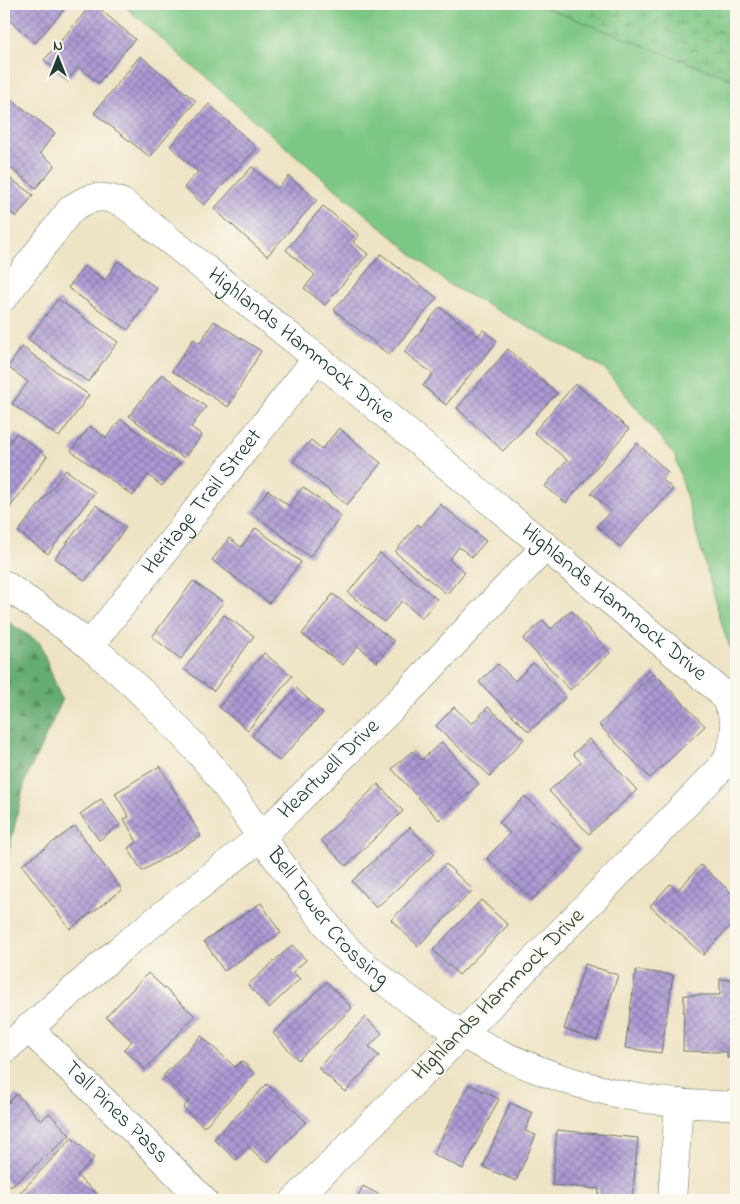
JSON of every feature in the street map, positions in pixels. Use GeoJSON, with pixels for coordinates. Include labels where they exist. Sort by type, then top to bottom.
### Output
{"type":"FeatureCollection","features":[{"type":"Feature","properties":{"kind":"street","name":"Highlands Hammock Drive"},"geometry":{"type":"LineString","coordinates":[[4,297],[71,209],[82,201],[96,197],[110,198],[124,203],[317,358],[720,691],[729,704],[734,719],[735,735],[732,750],[724,765],[462,1034],[295,1200]]}},
{"type":"Feature","properties":{"kind":"street","name":"Heritage Trail Street"},"geometry":{"type":"LineString","coordinates":[[90,645],[317,358]]}},
{"type":"Feature","properties":{"kind":"street","name":"Heartwell Drive"},"geometry":{"type":"LineString","coordinates":[[4,1050],[124,945],[261,837],[406,694],[546,546]]}},
{"type":"Feature","properties":{"kind":"street","name":"Bell Tower Crossing"},"geometry":{"type":"LineString","coordinates":[[4,584],[90,645],[151,699],[206,759],[261,837],[340,941],[377,976],[417,1006],[462,1034],[505,1056],[576,1083],[616,1094],[679,1103],[736,1105]]}},
{"type":"Feature","properties":{"kind":"street","name":"Tall Pines Pass"},"geometry":{"type":"LineString","coordinates":[[28,1028],[141,1137],[202,1200]]}},
{"type":"Feature","properties":{"kind":"street"},"geometry":{"type":"LineString","coordinates":[[672,1200],[679,1103]]}},
{"type":"Feature","properties":{"kind":"green space"},"geometry":{"type":"Polygon","coordinates":[[[122,4],[536,4],[736,81],[736,662],[725,635],[675,456],[604,368],[448,284],[248,115],[122,4]]]}},
{"type":"Feature","properties":{"kind":"green space"},"geometry":{"type":"Polygon","coordinates":[[[536,4],[736,4],[736,81],[536,4]]]}},
{"type":"Feature","properties":{"kind":"green space"},"geometry":{"type":"Polygon","coordinates":[[[4,619],[40,643],[62,701],[25,781],[9,850],[4,906],[4,619]]]}},
{"type":"Feature","properties":{"kind":"building"},"geometry":{"type":"Polygon","coordinates":[[[4,4],[69,4],[35,43],[10,20],[4,27],[4,4]]]}},
{"type":"Feature","properties":{"kind":"building"},"geometry":{"type":"Polygon","coordinates":[[[92,4],[135,39],[98,83],[79,67],[68,80],[44,60],[92,4]]]}},
{"type":"Feature","properties":{"kind":"building"},"geometry":{"type":"Polygon","coordinates":[[[140,56],[196,101],[150,157],[94,113],[140,56]]]}},
{"type":"Feature","properties":{"kind":"building"},"geometry":{"type":"Polygon","coordinates":[[[8,97],[55,133],[40,153],[55,165],[36,188],[4,163],[4,103],[8,97]]]}},
{"type":"Feature","properties":{"kind":"building"},"geometry":{"type":"Polygon","coordinates":[[[209,104],[257,148],[204,205],[184,187],[198,172],[170,146],[209,104]]]}},
{"type":"Feature","properties":{"kind":"building"},"geometry":{"type":"Polygon","coordinates":[[[252,167],[277,189],[289,176],[317,200],[267,256],[214,209],[252,167]]]}},
{"type":"Feature","properties":{"kind":"building"},"geometry":{"type":"Polygon","coordinates":[[[4,174],[33,195],[17,217],[4,207],[4,174]]]}},
{"type":"Feature","properties":{"kind":"building"},"geometry":{"type":"Polygon","coordinates":[[[323,206],[359,235],[353,242],[368,254],[325,305],[304,288],[315,275],[286,250],[323,206]]]}},
{"type":"Feature","properties":{"kind":"building"},"geometry":{"type":"Polygon","coordinates":[[[381,254],[437,298],[389,355],[334,310],[381,254]]]}},
{"type":"Feature","properties":{"kind":"building"},"geometry":{"type":"Polygon","coordinates":[[[118,261],[157,288],[128,330],[68,288],[84,266],[105,280],[118,261]]]}},
{"type":"Feature","properties":{"kind":"building"},"geometry":{"type":"Polygon","coordinates":[[[58,299],[118,342],[88,382],[28,339],[58,299]]]}},
{"type":"Feature","properties":{"kind":"building"},"geometry":{"type":"Polygon","coordinates":[[[440,307],[478,336],[483,330],[497,341],[446,405],[423,386],[433,374],[404,352],[440,307]]]}},
{"type":"Feature","properties":{"kind":"building"},"geometry":{"type":"Polygon","coordinates":[[[214,321],[261,351],[228,407],[172,371],[193,339],[200,343],[214,321]]]}},
{"type":"Feature","properties":{"kind":"building"},"geometry":{"type":"Polygon","coordinates":[[[22,347],[89,395],[59,437],[12,404],[28,382],[8,367],[22,347]]]}},
{"type":"Feature","properties":{"kind":"building"},"geometry":{"type":"Polygon","coordinates":[[[508,349],[557,393],[503,451],[457,408],[508,349]]]}},
{"type":"Feature","properties":{"kind":"building"},"geometry":{"type":"Polygon","coordinates":[[[162,374],[206,407],[191,427],[202,435],[184,458],[129,416],[162,374]]]}},
{"type":"Feature","properties":{"kind":"building"},"geometry":{"type":"Polygon","coordinates":[[[575,384],[629,429],[566,503],[545,486],[567,460],[534,432],[575,384]]]}},
{"type":"Feature","properties":{"kind":"building"},"geometry":{"type":"Polygon","coordinates":[[[121,419],[180,463],[162,486],[148,475],[133,496],[71,451],[90,426],[106,438],[121,419]]]}},
{"type":"Feature","properties":{"kind":"building"},"geometry":{"type":"Polygon","coordinates":[[[339,428],[381,463],[347,505],[293,461],[311,440],[322,449],[339,428]]]}},
{"type":"Feature","properties":{"kind":"building"},"geometry":{"type":"Polygon","coordinates":[[[16,433],[47,456],[4,516],[4,450],[16,433]]]}},
{"type":"Feature","properties":{"kind":"building"},"geometry":{"type":"Polygon","coordinates":[[[637,443],[668,472],[662,479],[673,489],[620,547],[597,526],[611,511],[591,493],[637,443]]]}},
{"type":"Feature","properties":{"kind":"building"},"geometry":{"type":"Polygon","coordinates":[[[66,470],[95,492],[48,554],[18,532],[66,470]]]}},
{"type":"Feature","properties":{"kind":"building"},"geometry":{"type":"Polygon","coordinates":[[[303,487],[341,516],[310,557],[251,512],[268,490],[289,506],[303,487]]]}},
{"type":"Feature","properties":{"kind":"building"},"geometry":{"type":"Polygon","coordinates":[[[440,504],[486,541],[472,557],[459,547],[449,560],[465,572],[447,594],[395,552],[418,524],[421,527],[440,504]]]}},
{"type":"Feature","properties":{"kind":"building"},"geometry":{"type":"Polygon","coordinates":[[[96,505],[126,528],[85,581],[55,558],[96,505]]]}},
{"type":"Feature","properties":{"kind":"building"},"geometry":{"type":"Polygon","coordinates":[[[256,528],[301,562],[269,603],[212,560],[229,538],[241,547],[256,528]]]}},
{"type":"Feature","properties":{"kind":"building"},"geometry":{"type":"Polygon","coordinates":[[[380,553],[437,599],[422,618],[402,601],[384,622],[348,593],[380,553]]]}},
{"type":"Feature","properties":{"kind":"building"},"geometry":{"type":"Polygon","coordinates":[[[193,581],[223,602],[181,659],[152,637],[193,581]]]}},
{"type":"Feature","properties":{"kind":"building"},"geometry":{"type":"Polygon","coordinates":[[[333,594],[394,641],[377,662],[358,646],[343,665],[302,634],[333,594]]]}},
{"type":"Feature","properties":{"kind":"building"},"geometry":{"type":"Polygon","coordinates":[[[571,610],[610,653],[570,690],[523,639],[543,620],[551,629],[571,610]]]}},
{"type":"Feature","properties":{"kind":"building"},"geometry":{"type":"Polygon","coordinates":[[[224,615],[254,636],[214,691],[184,669],[224,615]]]}},
{"type":"Feature","properties":{"kind":"building"},"geometry":{"type":"Polygon","coordinates":[[[264,653],[292,676],[248,730],[219,707],[264,653]]]}},
{"type":"Feature","properties":{"kind":"building"},"geometry":{"type":"Polygon","coordinates":[[[533,663],[566,697],[529,732],[479,682],[498,664],[515,681],[533,663]]]}},
{"type":"Feature","properties":{"kind":"building"},"geometry":{"type":"Polygon","coordinates":[[[654,673],[705,726],[650,778],[599,725],[654,673]]]}},
{"type":"Feature","properties":{"kind":"building"},"geometry":{"type":"Polygon","coordinates":[[[296,688],[323,713],[279,761],[252,736],[296,688]]]}},
{"type":"Feature","properties":{"kind":"building"},"geometry":{"type":"Polygon","coordinates":[[[454,707],[472,724],[488,707],[524,739],[490,776],[436,726],[454,707]]]}},
{"type":"Feature","properties":{"kind":"building"},"geometry":{"type":"Polygon","coordinates":[[[589,739],[637,790],[589,834],[549,791],[581,762],[573,754],[589,739]]]}},
{"type":"Feature","properties":{"kind":"building"},"geometry":{"type":"Polygon","coordinates":[[[442,742],[479,784],[439,820],[392,769],[412,751],[421,760],[442,742]]]}},
{"type":"Feature","properties":{"kind":"building"},"geometry":{"type":"Polygon","coordinates":[[[160,766],[201,836],[142,871],[128,848],[137,842],[124,819],[129,817],[115,793],[160,766]]]}},
{"type":"Feature","properties":{"kind":"building"},"geometry":{"type":"Polygon","coordinates":[[[378,784],[403,811],[346,866],[321,840],[378,784]]]}},
{"type":"Feature","properties":{"kind":"building"},"geometry":{"type":"Polygon","coordinates":[[[525,796],[581,849],[532,900],[487,858],[510,833],[499,823],[525,796]]]}},
{"type":"Feature","properties":{"kind":"building"},"geometry":{"type":"Polygon","coordinates":[[[101,799],[120,825],[99,840],[80,814],[101,799]]]}},
{"type":"Feature","properties":{"kind":"building"},"geometry":{"type":"Polygon","coordinates":[[[75,826],[122,890],[70,929],[22,865],[75,826]]]}},
{"type":"Feature","properties":{"kind":"building"},"geometry":{"type":"Polygon","coordinates":[[[410,827],[435,854],[376,908],[352,881],[410,827]]]}},
{"type":"Feature","properties":{"kind":"building"},"geometry":{"type":"Polygon","coordinates":[[[446,864],[473,890],[418,946],[391,920],[446,864]]]}},
{"type":"Feature","properties":{"kind":"building"},"geometry":{"type":"Polygon","coordinates":[[[701,865],[736,897],[736,920],[703,955],[650,906],[670,884],[677,891],[701,865]]]}},
{"type":"Feature","properties":{"kind":"building"},"geometry":{"type":"Polygon","coordinates":[[[481,900],[508,925],[459,975],[433,950],[481,900]]]}},
{"type":"Feature","properties":{"kind":"building"},"geometry":{"type":"Polygon","coordinates":[[[261,903],[281,933],[224,971],[204,941],[261,903]]]}},
{"type":"Feature","properties":{"kind":"building"},"geometry":{"type":"Polygon","coordinates":[[[292,945],[306,960],[293,972],[300,979],[269,1008],[248,985],[292,945]]]}},
{"type":"Feature","properties":{"kind":"building"},"geometry":{"type":"Polygon","coordinates":[[[585,964],[618,975],[597,1040],[564,1029],[585,964]]]}},
{"type":"Feature","properties":{"kind":"building"},"geometry":{"type":"Polygon","coordinates":[[[636,970],[673,975],[661,1053],[625,1048],[636,970]]]}},
{"type":"Feature","properties":{"kind":"building"},"geometry":{"type":"Polygon","coordinates":[[[148,973],[195,1016],[145,1069],[124,1049],[132,1041],[106,1017],[148,973]]]}},
{"type":"Feature","properties":{"kind":"building"},"geometry":{"type":"Polygon","coordinates":[[[720,979],[736,980],[736,1058],[727,1058],[727,1052],[683,1051],[684,995],[720,995],[720,979]]]}},
{"type":"Feature","properties":{"kind":"building"},"geometry":{"type":"Polygon","coordinates":[[[327,982],[352,1008],[298,1060],[273,1033],[327,982]]]}},
{"type":"Feature","properties":{"kind":"building"},"geometry":{"type":"Polygon","coordinates":[[[365,1017],[382,1033],[369,1047],[379,1056],[345,1092],[318,1068],[365,1017]]]}},
{"type":"Feature","properties":{"kind":"building"},"geometry":{"type":"Polygon","coordinates":[[[201,1036],[235,1067],[242,1061],[255,1073],[204,1127],[183,1108],[189,1101],[163,1076],[201,1036]]]}},
{"type":"Feature","properties":{"kind":"building"},"geometry":{"type":"Polygon","coordinates":[[[267,1084],[306,1122],[266,1163],[249,1147],[236,1160],[214,1139],[267,1084]]]}},
{"type":"Feature","properties":{"kind":"building"},"geometry":{"type":"Polygon","coordinates":[[[469,1084],[499,1099],[463,1169],[433,1154],[469,1084]]]}},
{"type":"Feature","properties":{"kind":"building"},"geometry":{"type":"Polygon","coordinates":[[[17,1094],[41,1121],[49,1113],[70,1135],[11,1187],[4,1179],[4,1107],[17,1094]]]}},
{"type":"Feature","properties":{"kind":"building"},"geometry":{"type":"Polygon","coordinates":[[[510,1103],[533,1113],[525,1131],[536,1135],[516,1181],[483,1167],[510,1103]]]}},
{"type":"Feature","properties":{"kind":"building"},"geometry":{"type":"Polygon","coordinates":[[[557,1130],[638,1138],[632,1200],[598,1200],[599,1189],[552,1185],[557,1130]]]}},
{"type":"Feature","properties":{"kind":"building"},"geometry":{"type":"Polygon","coordinates":[[[72,1138],[94,1158],[77,1176],[103,1199],[22,1200],[17,1196],[72,1138]]]}},
{"type":"Feature","properties":{"kind":"building"},"geometry":{"type":"Polygon","coordinates":[[[363,1186],[389,1200],[356,1200],[363,1186]]]}}]}
